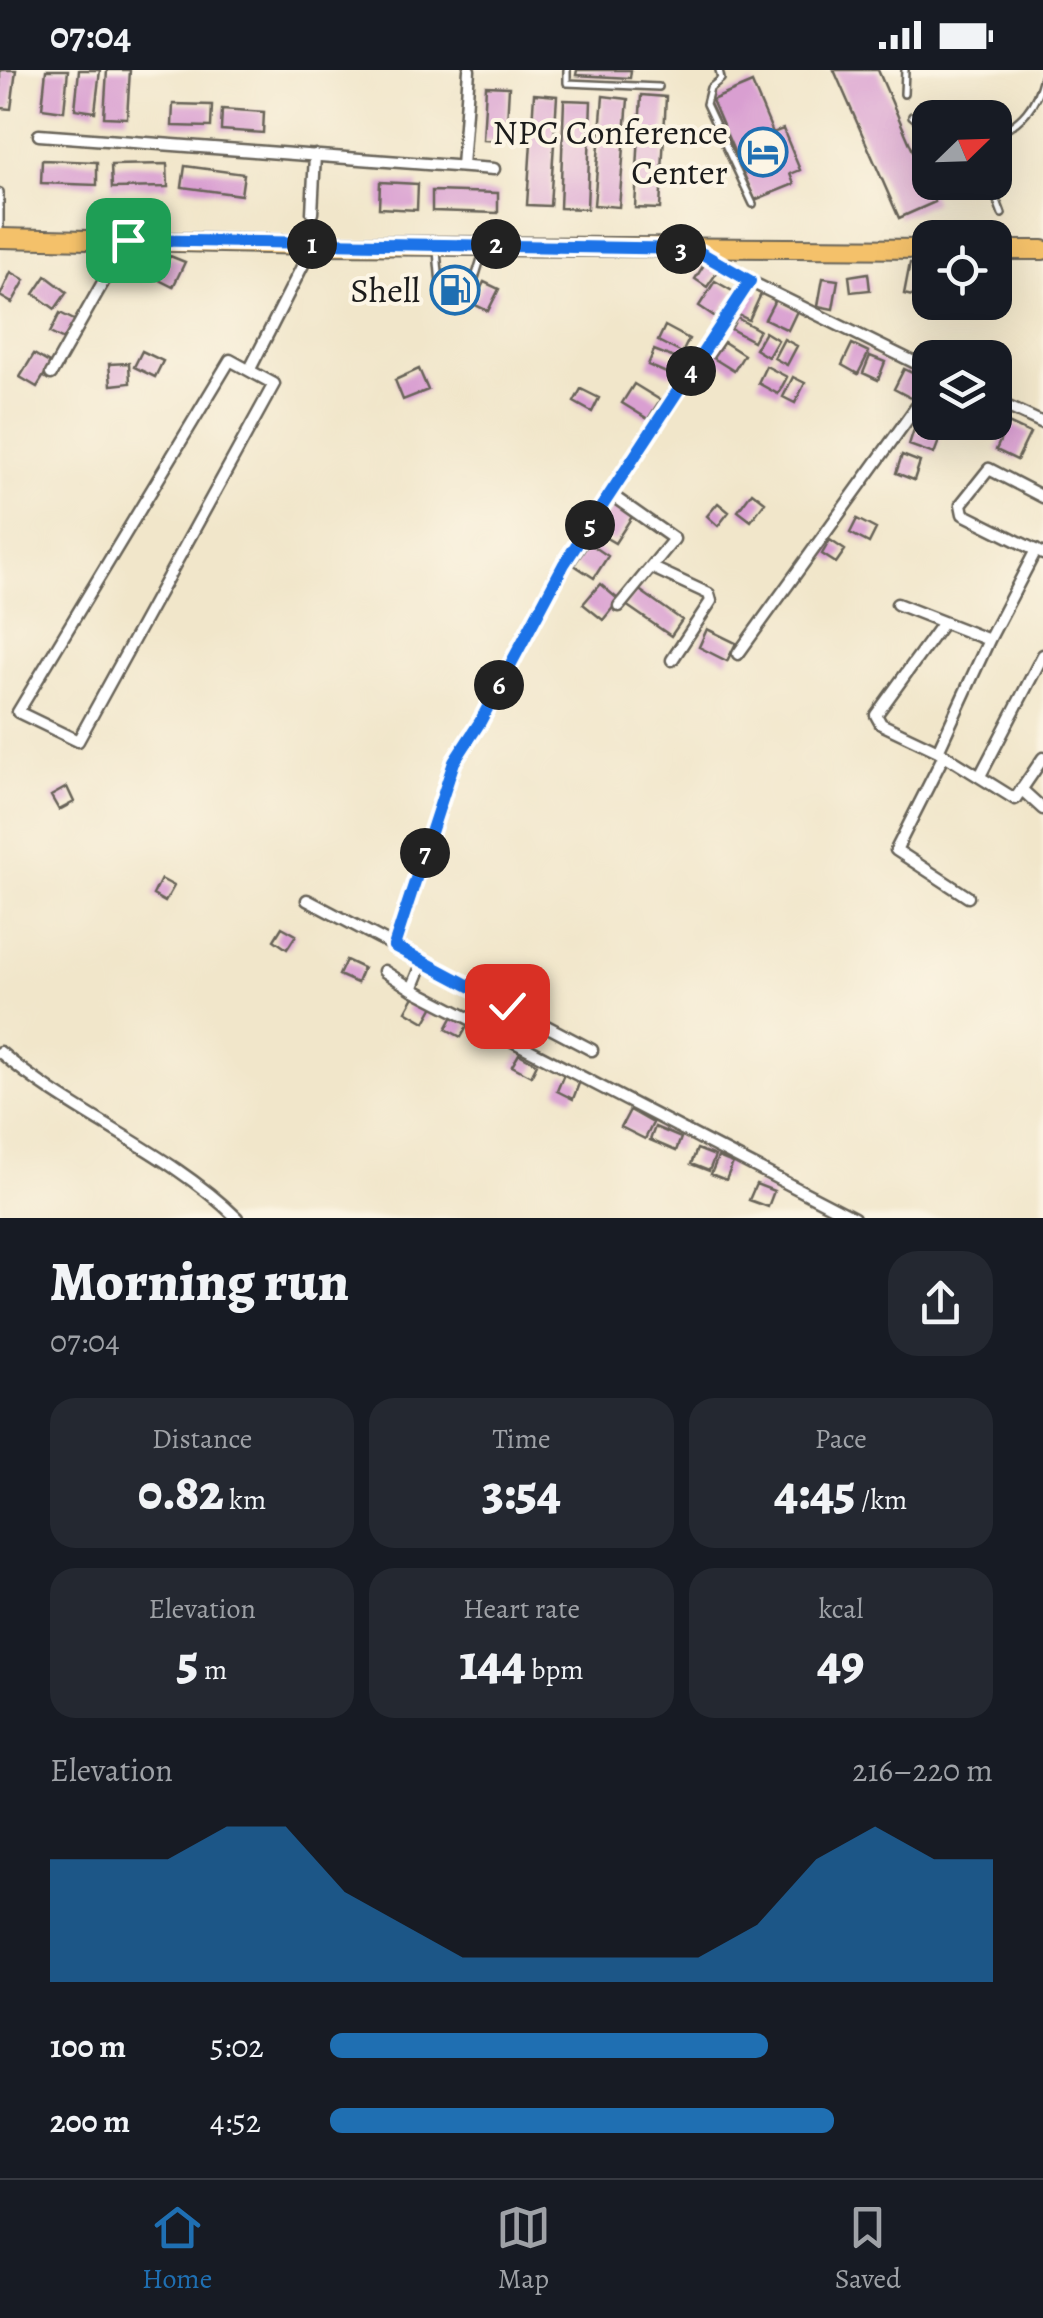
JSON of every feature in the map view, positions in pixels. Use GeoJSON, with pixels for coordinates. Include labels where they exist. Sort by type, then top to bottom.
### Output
{"type":"FeatureCollection","features":[{"type":"Feature","properties":{"kind":"main road"},"geometry":{"type":"LineString","coordinates":[[0,238],[912,249]]}},
{"type":"Feature","properties":{"kind":"main road"},"geometry":{"type":"LineString","coordinates":[[1012,250],[1043,250]]}},
{"type":"Feature","properties":{"kind":"street"},"geometry":{"type":"LineString","coordinates":[[462,166],[469,70]]}},
{"type":"Feature","properties":{"kind":"street"},"geometry":{"type":"LineString","coordinates":[[40,135],[494,169]]}},
{"type":"Feature","properties":{"kind":"street"},"geometry":{"type":"LineString","coordinates":[[312,213],[315,155]]}},
{"type":"Feature","properties":{"kind":"street"},"geometry":{"type":"LineString","coordinates":[[52,374],[128,240]]}},
{"type":"Feature","properties":{"kind":"street"},"geometry":{"type":"LineString","coordinates":[[250,369],[314,244]]}},
{"type":"Feature","properties":{"kind":"street"},"geometry":{"type":"LineString","coordinates":[[694,249],[912,361]]}},
{"type":"Feature","properties":{"kind":"street"},"geometry":{"type":"LineString","coordinates":[[394,946],[454,762],[480,722],[564,564],[750,281]]}},
{"type":"Feature","properties":{"kind":"street"},"geometry":{"type":"LineString","coordinates":[[230,360],[250,369],[274,384],[78,741],[18,712],[230,360]]}},
{"type":"Feature","properties":{"kind":"street"},"geometry":{"type":"LineString","coordinates":[[1012,408],[1043,424]]}},
{"type":"Feature","properties":{"kind":"street"},"geometry":{"type":"LineString","coordinates":[[738,654],[912,413]]}},
{"type":"Feature","properties":{"kind":"street"},"geometry":{"type":"LineString","coordinates":[[968,897],[896,850],[989,640],[1039,552],[963,514],[961,504],[989,469],[1043,497]]}},
{"type":"Feature","properties":{"kind":"street"},"geometry":{"type":"LineString","coordinates":[[610,494],[674,538],[619,606]]}},
{"type":"Feature","properties":{"kind":"street"},"geometry":{"type":"LineString","coordinates":[[651,567],[708,594],[710,601],[672,660]]}},
{"type":"Feature","properties":{"kind":"street"},"geometry":{"type":"LineString","coordinates":[[898,604],[989,640]]}},
{"type":"Feature","properties":{"kind":"street"},"geometry":{"type":"LineString","coordinates":[[942,624],[876,715],[881,724],[941,753],[1015,799],[1043,758]]}},
{"type":"Feature","properties":{"kind":"street"},"geometry":{"type":"LineString","coordinates":[[980,776],[1043,655]]}},
{"type":"Feature","properties":{"kind":"street"},"geometry":{"type":"LineString","coordinates":[[1021,788],[1043,808]]}},
{"type":"Feature","properties":{"kind":"street"},"geometry":{"type":"LineString","coordinates":[[307,900],[592,1050]]}},
{"type":"Feature","properties":{"kind":"street"},"geometry":{"type":"LineString","coordinates":[[412,989],[423,962]]}},
{"type":"Feature","properties":{"kind":"street"},"geometry":{"type":"LineString","coordinates":[[384,971],[854,1218]]}},
{"type":"Feature","properties":{"kind":"street"},"geometry":{"type":"LineString","coordinates":[[0,1052],[39,1085],[198,1183],[237,1218]]}},
{"type":"Feature","properties":{"kind":"lane"},"geometry":{"type":"LineString","coordinates":[[567,70],[567,83],[659,87]]}},
{"type":"Feature","properties":{"kind":"lane"},"geometry":{"type":"LineString","coordinates":[[719,70],[721,78],[710,88],[706,104],[753,204]]}},
{"type":"Feature","properties":{"kind":"lane"},"geometry":{"type":"LineString","coordinates":[[904,94],[905,70]]}},
{"type":"Feature","properties":{"kind":"lane"},"geometry":{"type":"LineString","coordinates":[[1012,124],[1041,97],[1043,77]]}},
{"type":"Feature","properties":{"kind":"lane"},"geometry":{"type":"LineString","coordinates":[[0,192],[0,238]]}},
{"type":"Feature","properties":{"kind":"lane"},"geometry":{"type":"LineString","coordinates":[[997,200],[1002,214]]}},
{"type":"Feature","properties":{"kind":"lane"},"geometry":{"type":"LineString","coordinates":[[436,243],[440,284],[447,284]]}},
{"type":"Feature","properties":{"kind":"lane"},"geometry":{"type":"LineString","coordinates":[[460,286],[472,288],[486,244]]}},
{"type":"Feature","properties":{"kind":"building"},"geometry":{"type":"Polygon","coordinates":[[[0,70],[16,70],[11,109],[0,108],[0,70]]]}},
{"type":"Feature","properties":{"kind":"building"},"geometry":{"type":"Polygon","coordinates":[[[46,70],[68,70],[64,111],[42,108],[46,70]]]}},
{"type":"Feature","properties":{"kind":"building"},"geometry":{"type":"Polygon","coordinates":[[[79,70],[100,70],[95,112],[75,109],[79,70]]]}},
{"type":"Feature","properties":{"kind":"building"},"geometry":{"type":"Polygon","coordinates":[[[107,70],[130,70],[127,118],[104,117],[107,70]]]}},
{"type":"Feature","properties":{"kind":"building"},"geometry":{"type":"Polygon","coordinates":[[[577,70],[631,70],[630,78],[576,75],[577,70]]]}},
{"type":"Feature","properties":{"kind":"building"},"geometry":{"type":"Polygon","coordinates":[[[834,70],[878,70],[912,149],[912,200],[935,202],[899,218],[834,70]]]}},
{"type":"Feature","properties":{"kind":"building","name":"NPC Conference Center"},"geometry":{"type":"Polygon","coordinates":[[[752,83],[773,133],[783,129],[800,170],[790,174],[794,184],[755,200],[712,100],[752,83]]]}},
{"type":"Feature","properties":{"kind":"building"},"geometry":{"type":"Polygon","coordinates":[[[486,86],[509,87],[506,141],[483,140],[486,86]]]}},
{"type":"Feature","properties":{"kind":"building"},"geometry":{"type":"Polygon","coordinates":[[[534,94],[557,96],[550,206],[527,205],[534,94]]]}},
{"type":"Feature","properties":{"kind":"building"},"geometry":{"type":"Polygon","coordinates":[[[641,95],[666,97],[660,209],[635,208],[641,95]]]}},
{"type":"Feature","properties":{"kind":"building"},"geometry":{"type":"Polygon","coordinates":[[[603,96],[628,99],[619,207],[594,205],[603,96]]]}},
{"type":"Feature","properties":{"kind":"building"},"geometry":{"type":"Polygon","coordinates":[[[564,100],[591,101],[587,209],[560,208],[564,100]]]}},
{"type":"Feature","properties":{"kind":"building"},"geometry":{"type":"Polygon","coordinates":[[[173,104],[212,105],[211,127],[172,126],[173,104]]]}},
{"type":"Feature","properties":{"kind":"building"},"geometry":{"type":"Polygon","coordinates":[[[222,109],[264,112],[263,133],[221,130],[222,109]]]}},
{"type":"Feature","properties":{"kind":"building"},"geometry":{"type":"Polygon","coordinates":[[[42,160],[97,162],[97,185],[41,183],[42,160]]]}},
{"type":"Feature","properties":{"kind":"building"},"geometry":{"type":"Polygon","coordinates":[[[167,164],[168,187],[112,188],[111,165],[167,164]]]}},
{"type":"Feature","properties":{"kind":"building"},"geometry":{"type":"Polygon","coordinates":[[[185,166],[244,174],[241,195],[182,187],[185,166]]]}},
{"type":"Feature","properties":{"kind":"building"},"geometry":{"type":"Polygon","coordinates":[[[380,182],[418,184],[417,210],[379,208],[380,182]]]}},
{"type":"Feature","properties":{"kind":"building"},"geometry":{"type":"Polygon","coordinates":[[[432,191],[498,193],[498,213],[432,211],[432,191]]]}},
{"type":"Feature","properties":{"kind":"building"},"geometry":{"type":"Polygon","coordinates":[[[170,256],[185,262],[173,287],[159,280],[170,256]]]}},
{"type":"Feature","properties":{"kind":"building"},"geometry":{"type":"Polygon","coordinates":[[[705,263],[718,271],[707,287],[695,279],[705,263]]]}},
{"type":"Feature","properties":{"kind":"building"},"geometry":{"type":"Polygon","coordinates":[[[910,263],[912,296],[904,294],[910,263]]]}},
{"type":"Feature","properties":{"kind":"building"},"geometry":{"type":"Polygon","coordinates":[[[448,271],[461,272],[460,298],[447,297],[448,271]]]}},
{"type":"Feature","properties":{"kind":"building"},"geometry":{"type":"Polygon","coordinates":[[[11,272],[25,280],[12,303],[0,296],[11,272]]]}},
{"type":"Feature","properties":{"kind":"building"},"geometry":{"type":"Polygon","coordinates":[[[868,273],[870,290],[851,292],[849,276],[868,273]]]}},
{"type":"Feature","properties":{"kind":"building"},"geometry":{"type":"Polygon","coordinates":[[[46,276],[67,292],[55,309],[34,294],[46,276]]]}},
{"type":"Feature","properties":{"kind":"building"},"geometry":{"type":"Polygon","coordinates":[[[823,278],[838,280],[833,309],[818,306],[823,278]]]}},
{"type":"Feature","properties":{"kind":"building"},"geometry":{"type":"Polygon","coordinates":[[[715,281],[734,292],[717,318],[699,306],[715,281]]]}},
{"type":"Feature","properties":{"kind":"building"},"geometry":{"type":"Polygon","coordinates":[[[484,282],[499,289],[488,311],[473,304],[484,282]]]}},
{"type":"Feature","properties":{"kind":"building"},"geometry":{"type":"Polygon","coordinates":[[[750,288],[761,294],[749,320],[737,314],[750,288]]]}},
{"type":"Feature","properties":{"kind":"building"},"geometry":{"type":"Polygon","coordinates":[[[775,300],[797,311],[788,330],[765,319],[775,300]]]}},
{"type":"Feature","properties":{"kind":"building"},"geometry":{"type":"Polygon","coordinates":[[[60,313],[76,321],[66,341],[50,333],[60,313]]]}},
{"type":"Feature","properties":{"kind":"building"},"geometry":{"type":"Polygon","coordinates":[[[737,318],[759,330],[753,341],[731,329],[737,318]]]}},
{"type":"Feature","properties":{"kind":"building"},"geometry":{"type":"Polygon","coordinates":[[[665,326],[689,339],[682,353],[658,341],[665,326]]]}},
{"type":"Feature","properties":{"kind":"building"},"geometry":{"type":"Polygon","coordinates":[[[765,332],[778,340],[768,357],[755,349],[765,332]]]}},
{"type":"Feature","properties":{"kind":"building"},"geometry":{"type":"Polygon","coordinates":[[[784,339],[797,346],[787,365],[774,358],[784,339]]]}},
{"type":"Feature","properties":{"kind":"building"},"geometry":{"type":"Polygon","coordinates":[[[724,342],[744,355],[734,371],[713,358],[724,342]]]}},
{"type":"Feature","properties":{"kind":"building"},"geometry":{"type":"Polygon","coordinates":[[[852,344],[869,352],[858,374],[842,365],[852,344]]]}},
{"type":"Feature","properties":{"kind":"building"},"geometry":{"type":"Polygon","coordinates":[[[654,350],[677,359],[671,375],[648,365],[654,350]]]}},
{"type":"Feature","properties":{"kind":"building"},"geometry":{"type":"Polygon","coordinates":[[[142,351],[163,361],[155,377],[134,367],[142,351]]]}},
{"type":"Feature","properties":{"kind":"building"},"geometry":{"type":"Polygon","coordinates":[[[34,354],[51,364],[37,387],[20,377],[34,354]]]}},
{"type":"Feature","properties":{"kind":"building"},"geometry":{"type":"Polygon","coordinates":[[[870,356],[885,362],[878,380],[863,373],[870,356]]]}},
{"type":"Feature","properties":{"kind":"building"},"geometry":{"type":"Polygon","coordinates":[[[129,363],[130,383],[111,385],[109,364],[129,363]]]}},
{"type":"Feature","properties":{"kind":"building"},"geometry":{"type":"Polygon","coordinates":[[[766,366],[787,377],[778,394],[758,383],[766,366]]]}},
{"type":"Feature","properties":{"kind":"building"},"geometry":{"type":"Polygon","coordinates":[[[419,369],[428,390],[403,400],[395,380],[419,369]]]}},
{"type":"Feature","properties":{"kind":"building"},"geometry":{"type":"Polygon","coordinates":[[[904,369],[912,373],[912,398],[894,389],[904,369]]]}},
{"type":"Feature","properties":{"kind":"building"},"geometry":{"type":"Polygon","coordinates":[[[793,377],[805,383],[795,403],[783,397],[793,377]]]}},
{"type":"Feature","properties":{"kind":"building"},"geometry":{"type":"Polygon","coordinates":[[[634,384],[660,400],[648,419],[622,403],[634,384]]]}},
{"type":"Feature","properties":{"kind":"building"},"geometry":{"type":"Polygon","coordinates":[[[581,389],[599,398],[592,412],[574,402],[581,389]]]}},
{"type":"Feature","properties":{"kind":"building"},"geometry":{"type":"Polygon","coordinates":[[[1012,425],[1030,433],[1017,460],[996,450],[1000,440],[1012,440],[1012,425]]]}},
{"type":"Feature","properties":{"kind":"building"},"geometry":{"type":"Polygon","coordinates":[[[912,435],[912,440],[939,440],[934,454],[909,445],[912,435]]]}},
{"type":"Feature","properties":{"kind":"building"},"geometry":{"type":"Polygon","coordinates":[[[902,455],[920,462],[914,480],[896,473],[902,455]]]}},
{"type":"Feature","properties":{"kind":"building"},"geometry":{"type":"Polygon","coordinates":[[[752,492],[765,502],[751,521],[738,511],[752,492]]]}},
{"type":"Feature","properties":{"kind":"building"},"geometry":{"type":"Polygon","coordinates":[[[615,500],[635,512],[615,543],[596,532],[615,500]]]}},
{"type":"Feature","properties":{"kind":"building"},"geometry":{"type":"Polygon","coordinates":[[[718,503],[729,512],[718,526],[707,516],[718,503]]]}},
{"type":"Feature","properties":{"kind":"building"},"geometry":{"type":"Polygon","coordinates":[[[857,519],[876,529],[869,543],[850,533],[857,519]]]}},
{"type":"Feature","properties":{"kind":"building"},"geometry":{"type":"Polygon","coordinates":[[[830,540],[845,550],[836,563],[822,554],[830,540]]]}},
{"type":"Feature","properties":{"kind":"building"},"geometry":{"type":"Polygon","coordinates":[[[589,543],[608,556],[594,578],[574,565],[589,543]]]}},
{"type":"Feature","properties":{"kind":"building"},"geometry":{"type":"Polygon","coordinates":[[[600,584],[619,600],[603,620],[583,604],[600,584]]]}},
{"type":"Feature","properties":{"kind":"building"},"geometry":{"type":"Polygon","coordinates":[[[638,589],[682,620],[671,636],[626,605],[638,589]]]}},
{"type":"Feature","properties":{"kind":"building"},"geometry":{"type":"Polygon","coordinates":[[[707,629],[736,643],[727,661],[699,647],[707,629]]]}},
{"type":"Feature","properties":{"kind":"building"},"geometry":{"type":"Polygon","coordinates":[[[67,787],[74,802],[59,810],[51,796],[67,787]]]}},
{"type":"Feature","properties":{"kind":"building"},"geometry":{"type":"Polygon","coordinates":[[[161,879],[174,886],[165,902],[153,895],[161,879]]]}},
{"type":"Feature","properties":{"kind":"building"},"geometry":{"type":"Polygon","coordinates":[[[282,927],[296,935],[287,949],[274,940],[282,927]]]}},
{"type":"Feature","properties":{"kind":"building"},"geometry":{"type":"Polygon","coordinates":[[[346,960],[363,968],[357,983],[339,975],[346,960]]]}},
{"type":"Feature","properties":{"kind":"building"},"geometry":{"type":"Polygon","coordinates":[[[415,995],[434,1006],[425,1022],[406,1011],[415,995]]]}},
{"type":"Feature","properties":{"kind":"building"},"geometry":{"type":"Polygon","coordinates":[[[453,1016],[468,1025],[461,1037],[446,1029],[453,1016]]]}},
{"type":"Feature","properties":{"kind":"building"},"geometry":{"type":"Polygon","coordinates":[[[519,1054],[537,1064],[531,1076],[512,1066],[519,1054]]]}},
{"type":"Feature","properties":{"kind":"building"},"geometry":{"type":"Polygon","coordinates":[[[564,1074],[580,1081],[573,1099],[557,1091],[564,1074]]]}},
{"type":"Feature","properties":{"kind":"building"},"geometry":{"type":"Polygon","coordinates":[[[630,1110],[653,1123],[645,1139],[621,1127],[630,1110]]]}},
{"type":"Feature","properties":{"kind":"building"},"geometry":{"type":"Polygon","coordinates":[[[655,1127],[681,1138],[676,1151],[650,1140],[655,1127]]]}},
{"type":"Feature","properties":{"kind":"building"},"geometry":{"type":"Polygon","coordinates":[[[697,1149],[715,1156],[709,1171],[691,1164],[697,1149]]]}},
{"type":"Feature","properties":{"kind":"building"},"geometry":{"type":"Polygon","coordinates":[[[718,1157],[733,1163],[726,1180],[711,1174],[718,1157]]]}},
{"type":"Feature","properties":{"kind":"building"},"geometry":{"type":"Polygon","coordinates":[[[756,1184],[774,1191],[768,1207],[749,1200],[756,1184]]]}},
{"type":"Feature","properties":{"kind":"place","name":"NPC Conference Center"},"geometry":{"type":"Point","coordinates":[763,152]}},
{"type":"Feature","properties":{"kind":"place","name":"Shell"},"geometry":{"type":"Point","coordinates":[455,290]}},
{"type":"Feature","properties":{"kind":"route"},"geometry":{"type":"LineString","coordinates":[[128,240],[694,249],[750,281],[564,564],[480,722],[454,762],[394,946],[507,1006]]}}]}
